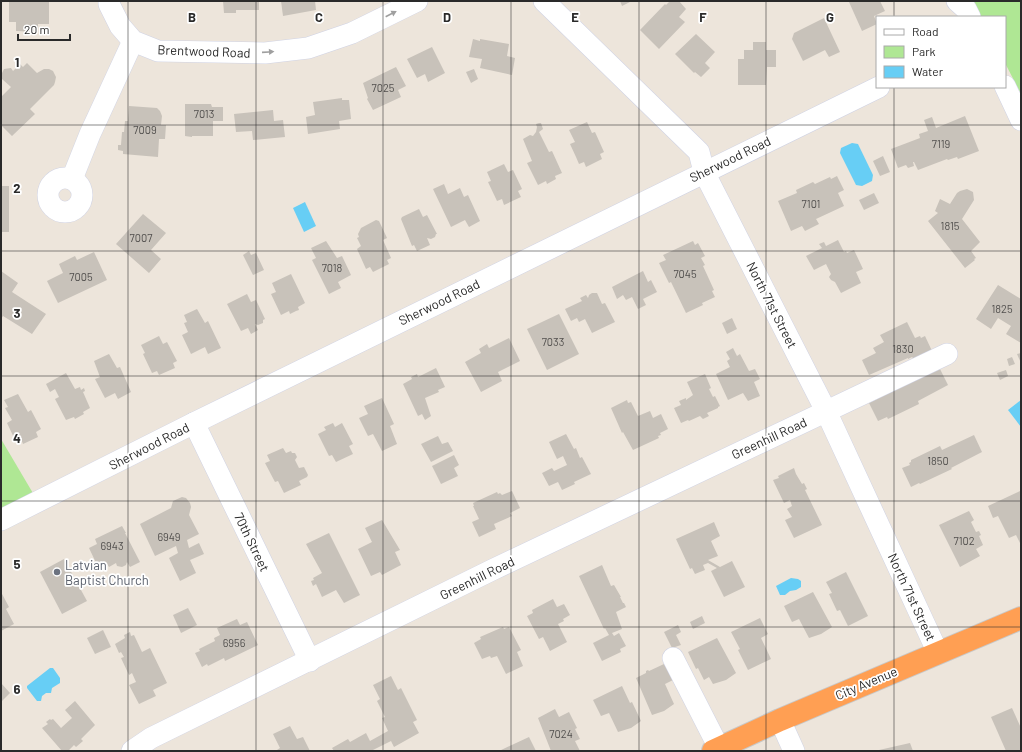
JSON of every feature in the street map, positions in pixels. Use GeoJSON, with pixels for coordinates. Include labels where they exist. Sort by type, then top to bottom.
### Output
{"type":"FeatureCollection","features":[{"type":"Feature","properties":{"kind":"highway","name":"City Avenue"},"geometry":{"type":"LineString","coordinates":[[716,749],[780,720],[1021,618]]}},
{"type":"Feature","properties":{"kind":"street"},"geometry":{"type":"LineString","coordinates":[[72,179],[90,134],[133,41],[120,26],[109,4],[109,1]]}},
{"type":"Feature","properties":{"kind":"street","name":"Brentwood Road"},"geometry":{"type":"LineString","coordinates":[[133,41],[158,51],[265,53],[308,48],[352,33],[417,1]]}},
{"type":"Feature","properties":{"kind":"street","name":"North 71st Street"},"geometry":{"type":"LineString","coordinates":[[544,1],[698,152],[704,172],[826,411],[938,653]]}},
{"type":"Feature","properties":{"kind":"street"},"geometry":{"type":"LineString","coordinates":[[958,1],[966,9],[970,16]]}},
{"type":"Feature","properties":{"kind":"street","name":"Sherwood Road"},"geometry":{"type":"LineString","coordinates":[[1,520],[194,423],[877,88]]}},
{"type":"Feature","properties":{"kind":"street"},"geometry":{"type":"LineString","coordinates":[[1006,88],[1021,120]]}},
{"type":"Feature","properties":{"kind":"street","name":"Greenhill Road"},"geometry":{"type":"LineString","coordinates":[[132,751],[152,738],[492,570],[947,354]]}},
{"type":"Feature","properties":{"kind":"street","name":"70th Street"},"geometry":{"type":"LineString","coordinates":[[194,423],[310,661]]}},
{"type":"Feature","properties":{"kind":"street"},"geometry":{"type":"LineString","coordinates":[[673,658],[716,749]]}},
{"type":"Feature","properties":{"kind":"street"},"geometry":{"type":"LineString","coordinates":[[780,720],[794,751]]}},
{"type":"Feature","properties":{"kind":"green space"},"geometry":{"type":"Polygon","coordinates":[[[971,1],[1021,1],[1021,94],[1006,65],[1006,16],[981,16],[976,6],[971,1]]]}},
{"type":"Feature","properties":{"kind":"green space"},"geometry":{"type":"Polygon","coordinates":[[[1,439],[37,500],[1,517],[1,439]]]}},
{"type":"Feature","properties":{"kind":"water"},"geometry":{"type":"Polygon","coordinates":[[[852,143],[858,144],[873,175],[872,181],[862,186],[856,185],[840,153],[841,148],[852,143]]]}},
{"type":"Feature","properties":{"kind":"water"},"geometry":{"type":"Polygon","coordinates":[[[305,202],[316,226],[304,232],[293,208],[305,202]]]}},
{"type":"Feature","properties":{"kind":"water"},"geometry":{"type":"Polygon","coordinates":[[[1021,400],[1021,427],[1008,410],[1021,400]]]}},
{"type":"Feature","properties":{"kind":"water"},"geometry":{"type":"Polygon","coordinates":[[[791,578],[801,581],[801,587],[790,591],[785,595],[780,595],[776,586],[791,578]]]}},
{"type":"Feature","properties":{"kind":"water"},"geometry":{"type":"Polygon","coordinates":[[[50,668],[53,668],[60,678],[60,683],[52,688],[51,693],[46,693],[42,696],[41,701],[37,701],[27,686],[50,668]]]}},
{"type":"Feature","properties":{"kind":"building"},"geometry":{"type":"Polygon","coordinates":[[[9,1],[49,1],[49,24],[38,24],[38,32],[16,31],[16,22],[9,22],[9,1]]]}},
{"type":"Feature","properties":{"kind":"building"},"geometry":{"type":"Polygon","coordinates":[[[223,1],[259,1],[259,10],[236,10],[236,13],[224,13],[223,1]]]}},
{"type":"Feature","properties":{"kind":"building"},"geometry":{"type":"Polygon","coordinates":[[[281,1],[315,1],[316,10],[283,16],[281,1]]]}},
{"type":"Feature","properties":{"kind":"building"},"geometry":{"type":"Polygon","coordinates":[[[620,1],[632,1],[622,6],[620,1]]]}},
{"type":"Feature","properties":{"kind":"building"},"geometry":{"type":"Polygon","coordinates":[[[670,1],[679,1],[686,9],[679,17],[685,22],[659,49],[640,30],[665,4],[666,5],[670,1]]]}},
{"type":"Feature","properties":{"kind":"building"},"geometry":{"type":"Polygon","coordinates":[[[880,1],[885,11],[874,16],[876,24],[862,31],[849,2],[880,1]]]}},
{"type":"Feature","properties":{"kind":"building"},"geometry":{"type":"Polygon","coordinates":[[[824,18],[840,52],[829,57],[825,50],[803,61],[792,39],[794,33],[824,18]]]}},
{"type":"Feature","properties":{"kind":"building"},"geometry":{"type":"Polygon","coordinates":[[[696,34],[715,52],[705,63],[710,68],[701,77],[695,72],[694,73],[675,54],[696,34]]]}},
{"type":"Feature","properties":{"kind":"building"},"geometry":{"type":"Polygon","coordinates":[[[473,39],[509,44],[507,56],[515,58],[512,75],[480,68],[482,59],[469,57],[473,39]]]}},
{"type":"Feature","properties":{"kind":"building"},"geometry":{"type":"Polygon","coordinates":[[[753,42],[766,42],[766,50],[776,50],[776,67],[767,67],[766,85],[738,85],[738,59],[744,59],[744,50],[753,50],[753,42]]]}},
{"type":"Feature","properties":{"kind":"building"},"geometry":{"type":"Polygon","coordinates":[[[432,47],[445,73],[428,82],[425,74],[417,78],[407,59],[432,47]]]}},
{"type":"Feature","properties":{"kind":"building"},"geometry":{"type":"Polygon","coordinates":[[[27,63],[37,73],[44,69],[53,71],[56,77],[55,82],[54,85],[30,109],[35,114],[12,136],[1,125],[1,97],[11,87],[2,79],[1,75],[4,69],[11,68],[13,71],[20,64],[23,67],[27,63]]]}},
{"type":"Feature","properties":{"kind":"building"},"geometry":{"type":"Polygon","coordinates":[[[396,67],[406,86],[398,90],[401,97],[373,110],[367,99],[368,98],[363,83],[396,67]]]}},
{"type":"Feature","properties":{"kind":"building"},"geometry":{"type":"Polygon","coordinates":[[[474,69],[478,79],[471,83],[466,72],[474,69]]]}},
{"type":"Feature","properties":{"kind":"building"},"geometry":{"type":"Polygon","coordinates":[[[342,98],[342,100],[349,100],[351,119],[339,121],[340,129],[308,134],[306,117],[315,115],[313,102],[342,98]]]}},
{"type":"Feature","properties":{"kind":"building"},"geometry":{"type":"Polygon","coordinates":[[[185,104],[211,104],[212,107],[223,107],[223,121],[213,121],[213,136],[185,136],[185,104]]]}},
{"type":"Feature","properties":{"kind":"building"},"geometry":{"type":"Polygon","coordinates":[[[129,106],[157,108],[160,111],[162,116],[161,125],[166,125],[165,139],[159,139],[158,157],[123,154],[123,151],[118,150],[118,145],[121,145],[125,121],[128,121],[129,106]]]}},
{"type":"Feature","properties":{"kind":"building"},"geometry":{"type":"Polygon","coordinates":[[[273,110],[274,121],[283,120],[285,137],[253,140],[252,131],[236,132],[234,114],[273,110]]]}},
{"type":"Feature","properties":{"kind":"building"},"geometry":{"type":"Polygon","coordinates":[[[965,116],[979,151],[958,159],[957,157],[947,159],[918,170],[914,162],[914,166],[908,168],[906,165],[898,168],[891,149],[920,138],[919,134],[928,131],[924,120],[932,117],[936,128],[965,116]]]}},
{"type":"Feature","properties":{"kind":"building"},"geometry":{"type":"Polygon","coordinates":[[[587,122],[592,133],[595,132],[604,152],[600,154],[602,159],[586,167],[584,162],[579,164],[570,144],[575,142],[569,130],[587,122]]]}},
{"type":"Feature","properties":{"kind":"building"},"geometry":{"type":"Polygon","coordinates":[[[541,123],[543,129],[539,132],[549,152],[552,151],[562,173],[555,176],[556,179],[547,184],[546,181],[538,185],[527,163],[532,161],[523,139],[530,135],[533,136],[536,132],[536,124],[541,123]]]}},
{"type":"Feature","properties":{"kind":"building"},"geometry":{"type":"Polygon","coordinates":[[[883,156],[890,172],[880,176],[873,161],[883,156]]]}},
{"type":"Feature","properties":{"kind":"building"},"geometry":{"type":"Polygon","coordinates":[[[504,164],[508,172],[513,170],[522,189],[518,191],[521,197],[504,205],[502,199],[497,201],[488,182],[491,181],[487,172],[504,164]]]}},
{"type":"Feature","properties":{"kind":"building"},"geometry":{"type":"Polygon","coordinates":[[[837,176],[844,190],[838,193],[844,206],[816,219],[819,224],[805,231],[802,226],[791,231],[778,201],[797,193],[796,190],[813,182],[815,184],[830,177],[831,179],[837,176]]]}},
{"type":"Feature","properties":{"kind":"building"},"geometry":{"type":"Polygon","coordinates":[[[444,184],[448,194],[460,188],[464,197],[468,195],[480,221],[469,227],[465,220],[451,227],[433,189],[444,184]]]}},
{"type":"Feature","properties":{"kind":"building"},"geometry":{"type":"Polygon","coordinates":[[[1,186],[9,186],[9,232],[1,232],[1,186]]]}},
{"type":"Feature","properties":{"kind":"building"},"geometry":{"type":"Polygon","coordinates":[[[967,189],[973,192],[974,200],[962,219],[980,242],[971,251],[976,258],[974,259],[975,260],[965,268],[928,221],[938,213],[935,211],[940,199],[950,204],[957,193],[967,189]]]}},
{"type":"Feature","properties":{"kind":"building"},"geometry":{"type":"Polygon","coordinates":[[[874,193],[879,203],[864,210],[859,200],[874,193]]]}},
{"type":"Feature","properties":{"kind":"building"},"geometry":{"type":"Polygon","coordinates":[[[419,209],[423,217],[427,215],[437,234],[431,239],[427,238],[430,245],[417,251],[414,245],[412,246],[401,219],[402,217],[419,209]]]}},
{"type":"Feature","properties":{"kind":"building"},"geometry":{"type":"Polygon","coordinates":[[[143,214],[166,233],[151,250],[161,259],[149,273],[116,244],[143,214]]]}},
{"type":"Feature","properties":{"kind":"building"},"geometry":{"type":"Polygon","coordinates":[[[376,220],[379,221],[387,238],[383,240],[391,258],[387,260],[389,264],[373,272],[370,267],[366,269],[357,249],[361,246],[357,238],[359,237],[358,234],[361,228],[376,220]]]}},
{"type":"Feature","properties":{"kind":"building"},"geometry":{"type":"Polygon","coordinates":[[[838,240],[844,252],[846,251],[847,253],[854,250],[863,269],[856,272],[861,283],[841,293],[835,282],[829,277],[831,274],[826,264],[814,270],[806,256],[822,248],[819,244],[824,242],[826,246],[838,240]]]}},
{"type":"Feature","properties":{"kind":"building"},"geometry":{"type":"Polygon","coordinates":[[[326,241],[337,258],[342,256],[351,275],[338,282],[341,288],[329,294],[312,260],[316,258],[311,248],[326,241]]]}},
{"type":"Feature","properties":{"kind":"building"},"geometry":{"type":"Polygon","coordinates":[[[693,241],[695,245],[698,243],[705,256],[701,258],[714,290],[712,291],[715,297],[702,303],[703,305],[686,313],[671,282],[669,283],[659,263],[666,260],[663,255],[693,241]]]}},
{"type":"Feature","properties":{"kind":"building"},"geometry":{"type":"Polygon","coordinates":[[[249,251],[251,255],[256,253],[264,270],[253,275],[243,255],[249,251]]]}},
{"type":"Feature","properties":{"kind":"building"},"geometry":{"type":"Polygon","coordinates":[[[94,252],[107,280],[58,303],[47,281],[63,273],[59,264],[75,256],[77,260],[94,252]]]}},
{"type":"Feature","properties":{"kind":"building"},"geometry":{"type":"Polygon","coordinates":[[[1,271],[18,283],[12,292],[46,314],[32,334],[3,316],[1,319],[1,271]]]}},
{"type":"Feature","properties":{"kind":"building"},"geometry":{"type":"Polygon","coordinates":[[[643,271],[648,282],[651,280],[657,292],[643,299],[646,305],[638,309],[632,297],[626,300],[623,295],[617,299],[612,287],[643,271]]]}},
{"type":"Feature","properties":{"kind":"building"},"geometry":{"type":"Polygon","coordinates":[[[291,274],[305,303],[298,307],[299,310],[290,314],[289,311],[281,315],[271,294],[276,292],[272,283],[291,274]]]}},
{"type":"Feature","properties":{"kind":"building"},"geometry":{"type":"Polygon","coordinates":[[[998,285],[1021,299],[1021,343],[1006,334],[1011,326],[998,318],[991,329],[976,319],[998,285]]]}},
{"type":"Feature","properties":{"kind":"building"},"geometry":{"type":"Polygon","coordinates":[[[592,293],[597,293],[602,304],[605,303],[615,322],[592,333],[585,319],[579,322],[577,318],[571,321],[565,309],[582,301],[580,298],[586,295],[588,298],[592,293]]]}},
{"type":"Feature","properties":{"kind":"building"},"geometry":{"type":"Polygon","coordinates":[[[247,294],[251,302],[256,300],[265,319],[263,320],[263,323],[258,325],[255,324],[258,330],[251,334],[248,328],[241,331],[227,304],[247,294]]]}},
{"type":"Feature","properties":{"kind":"building"},"geometry":{"type":"Polygon","coordinates":[[[197,309],[205,323],[208,321],[221,348],[208,354],[205,347],[191,354],[182,335],[188,332],[184,323],[187,322],[184,315],[197,309]]]}},
{"type":"Feature","properties":{"kind":"building"},"geometry":{"type":"Polygon","coordinates":[[[559,314],[579,354],[547,370],[527,329],[559,314]]]}},
{"type":"Feature","properties":{"kind":"building"},"geometry":{"type":"Polygon","coordinates":[[[732,318],[737,329],[727,334],[722,323],[732,318]]]}},
{"type":"Feature","properties":{"kind":"building"},"geometry":{"type":"Polygon","coordinates":[[[907,322],[915,338],[925,336],[932,351],[914,359],[912,357],[908,358],[869,375],[862,360],[876,353],[873,348],[884,342],[880,335],[907,322]]]}},
{"type":"Feature","properties":{"kind":"building"},"geometry":{"type":"Polygon","coordinates":[[[159,336],[163,344],[167,342],[177,361],[173,363],[175,368],[159,375],[157,371],[152,373],[143,354],[145,353],[141,345],[159,336]]]}},
{"type":"Feature","properties":{"kind":"building"},"geometry":{"type":"Polygon","coordinates":[[[509,338],[520,361],[498,372],[502,381],[481,392],[465,362],[481,353],[479,349],[487,344],[489,348],[509,338]]]}},
{"type":"Feature","properties":{"kind":"building"},"geometry":{"type":"Polygon","coordinates":[[[733,348],[737,356],[740,354],[749,371],[755,369],[760,379],[754,382],[760,396],[748,401],[743,393],[728,400],[716,374],[730,367],[727,361],[730,359],[726,352],[733,348]]]}},
{"type":"Feature","properties":{"kind":"building"},"geometry":{"type":"Polygon","coordinates":[[[1021,353],[1021,363],[1017,354],[1021,353]]]}},
{"type":"Feature","properties":{"kind":"building"},"geometry":{"type":"Polygon","coordinates":[[[109,354],[117,368],[120,367],[131,392],[118,399],[115,393],[105,398],[95,379],[100,377],[94,361],[109,354]]]}},
{"type":"Feature","properties":{"kind":"building"},"geometry":{"type":"Polygon","coordinates":[[[1012,357],[1015,364],[1009,366],[1007,359],[1012,357]]]}},
{"type":"Feature","properties":{"kind":"building"},"geometry":{"type":"Polygon","coordinates":[[[436,368],[445,387],[438,390],[439,392],[425,398],[431,416],[425,420],[422,414],[418,416],[403,384],[417,374],[418,377],[436,368]]]}},
{"type":"Feature","properties":{"kind":"building"},"geometry":{"type":"Polygon","coordinates":[[[940,369],[948,385],[918,401],[919,404],[888,419],[887,417],[878,421],[869,403],[940,369]]]}},
{"type":"Feature","properties":{"kind":"building"},"geometry":{"type":"Polygon","coordinates":[[[1006,370],[1008,376],[1000,380],[997,373],[1006,370]]]}},
{"type":"Feature","properties":{"kind":"building"},"geometry":{"type":"Polygon","coordinates":[[[66,373],[75,389],[80,387],[81,390],[84,388],[85,391],[83,392],[90,408],[83,412],[84,414],[75,419],[74,417],[66,420],[55,399],[59,397],[55,389],[50,392],[46,384],[66,373]]]}},
{"type":"Feature","properties":{"kind":"building"},"geometry":{"type":"Polygon","coordinates":[[[705,374],[711,388],[709,389],[713,397],[715,396],[720,406],[707,413],[709,416],[703,419],[700,416],[681,423],[674,408],[681,405],[679,401],[686,398],[686,400],[693,395],[687,382],[705,374]]]}},
{"type":"Feature","properties":{"kind":"building"},"geometry":{"type":"Polygon","coordinates":[[[18,394],[28,412],[31,410],[41,429],[36,432],[38,437],[23,444],[21,439],[16,442],[7,423],[12,420],[5,408],[8,407],[4,400],[18,394]]]}},
{"type":"Feature","properties":{"kind":"building"},"geometry":{"type":"Polygon","coordinates":[[[382,398],[394,424],[390,426],[397,444],[382,451],[373,434],[368,436],[359,418],[368,414],[364,406],[382,398]]]}},
{"type":"Feature","properties":{"kind":"building"},"geometry":{"type":"Polygon","coordinates":[[[627,400],[628,403],[631,402],[638,416],[650,411],[653,418],[661,414],[668,429],[660,433],[661,435],[658,436],[659,438],[633,450],[623,432],[622,433],[611,408],[627,400]]]}},
{"type":"Feature","properties":{"kind":"building"},"geometry":{"type":"Polygon","coordinates":[[[333,423],[335,427],[342,423],[353,444],[349,446],[353,454],[336,462],[332,455],[329,456],[318,434],[326,430],[324,427],[333,423]]]}},
{"type":"Feature","properties":{"kind":"building"},"geometry":{"type":"Polygon","coordinates":[[[566,434],[574,449],[576,448],[580,458],[582,457],[591,474],[574,482],[575,484],[562,490],[558,482],[549,486],[542,473],[552,468],[554,471],[567,465],[563,456],[557,459],[549,442],[566,434]]]}},
{"type":"Feature","properties":{"kind":"building"},"geometry":{"type":"Polygon","coordinates":[[[974,435],[982,452],[951,468],[952,469],[911,487],[902,468],[910,465],[909,463],[911,460],[940,446],[942,450],[974,435]]]}},
{"type":"Feature","properties":{"kind":"building"},"geometry":{"type":"Polygon","coordinates":[[[438,436],[442,444],[448,442],[453,451],[431,462],[421,444],[438,436]]]}},
{"type":"Feature","properties":{"kind":"building"},"geometry":{"type":"Polygon","coordinates":[[[283,448],[286,453],[291,451],[292,453],[295,453],[297,457],[295,460],[299,468],[304,467],[308,475],[299,481],[301,485],[284,493],[278,481],[275,482],[265,463],[270,461],[267,455],[283,448]]]}},
{"type":"Feature","properties":{"kind":"building"},"geometry":{"type":"Polygon","coordinates":[[[454,455],[459,465],[454,468],[458,476],[441,484],[432,466],[454,455]]]}},
{"type":"Feature","properties":{"kind":"building"},"geometry":{"type":"Polygon","coordinates":[[[794,468],[802,484],[804,483],[807,489],[805,490],[822,525],[794,538],[785,520],[792,517],[787,509],[792,506],[790,500],[784,503],[773,480],[779,478],[778,476],[794,468]]]}},
{"type":"Feature","properties":{"kind":"building"},"geometry":{"type":"Polygon","coordinates":[[[512,491],[520,508],[510,513],[512,516],[494,524],[496,529],[479,537],[472,522],[479,519],[473,503],[497,492],[498,494],[500,493],[502,495],[512,491]]]}},
{"type":"Feature","properties":{"kind":"building"},"geometry":{"type":"Polygon","coordinates":[[[1020,491],[1020,543],[1016,535],[1009,538],[998,516],[993,518],[988,506],[1020,491]]]}},
{"type":"Feature","properties":{"kind":"building"},"geometry":{"type":"Polygon","coordinates":[[[182,497],[186,498],[190,503],[191,507],[189,515],[199,534],[187,540],[189,548],[199,543],[204,554],[190,560],[196,573],[180,581],[169,558],[178,553],[176,546],[155,556],[140,524],[171,508],[173,501],[182,497]]]}},
{"type":"Feature","properties":{"kind":"building"},"geometry":{"type":"Polygon","coordinates":[[[969,511],[974,520],[971,522],[976,532],[979,531],[981,535],[979,536],[983,545],[976,549],[980,556],[960,567],[939,525],[969,511]]]}},
{"type":"Feature","properties":{"kind":"building"},"geometry":{"type":"Polygon","coordinates":[[[382,520],[400,550],[395,552],[401,565],[382,575],[380,572],[371,576],[358,549],[372,542],[365,528],[382,520]]]}},
{"type":"Feature","properties":{"kind":"building"},"geometry":{"type":"Polygon","coordinates":[[[714,522],[720,536],[711,541],[718,556],[708,560],[720,567],[732,561],[745,587],[724,597],[711,571],[717,568],[708,563],[703,565],[705,570],[695,574],[692,568],[690,569],[676,539],[714,522]]]}},
{"type":"Feature","properties":{"kind":"building"},"geometry":{"type":"Polygon","coordinates":[[[122,526],[140,562],[130,567],[127,562],[126,565],[122,567],[117,566],[116,563],[109,567],[106,562],[98,567],[89,548],[97,544],[95,539],[122,526]]]}},
{"type":"Feature","properties":{"kind":"building"},"geometry":{"type":"Polygon","coordinates":[[[329,533],[360,595],[344,603],[336,590],[322,597],[316,584],[313,586],[311,581],[314,580],[313,578],[322,573],[306,544],[329,533]]]}},
{"type":"Feature","properties":{"kind":"building"},"geometry":{"type":"Polygon","coordinates":[[[64,559],[87,601],[62,614],[40,572],[64,559]]]}},
{"type":"Feature","properties":{"kind":"building"},"geometry":{"type":"Polygon","coordinates":[[[602,565],[611,586],[614,585],[626,607],[616,612],[622,629],[612,633],[614,636],[619,633],[626,646],[620,649],[621,652],[602,661],[593,643],[609,635],[605,628],[604,629],[579,576],[602,565]]]}},
{"type":"Feature","properties":{"kind":"building"},"geometry":{"type":"Polygon","coordinates":[[[846,572],[868,616],[848,626],[840,610],[837,611],[829,594],[832,593],[826,582],[846,572]]]}},
{"type":"Feature","properties":{"kind":"building"},"geometry":{"type":"Polygon","coordinates":[[[1,592],[9,607],[6,609],[14,624],[1,631],[1,592]]]}},
{"type":"Feature","properties":{"kind":"building"},"geometry":{"type":"Polygon","coordinates":[[[813,592],[832,627],[821,634],[809,638],[799,619],[792,622],[784,606],[813,592]]]}},
{"type":"Feature","properties":{"kind":"building"},"geometry":{"type":"Polygon","coordinates":[[[553,599],[557,607],[564,604],[570,615],[558,624],[567,642],[550,651],[543,637],[539,639],[527,616],[533,613],[532,610],[553,599]]]}},
{"type":"Feature","properties":{"kind":"building"},"geometry":{"type":"Polygon","coordinates":[[[188,608],[197,625],[181,633],[173,615],[188,608]]]}},
{"type":"Feature","properties":{"kind":"building"},"geometry":{"type":"Polygon","coordinates":[[[702,616],[705,623],[693,629],[690,622],[702,616]]]}},
{"type":"Feature","properties":{"kind":"building"},"geometry":{"type":"Polygon","coordinates":[[[760,618],[768,634],[761,638],[771,659],[748,670],[738,650],[740,649],[731,632],[760,618]]]}},
{"type":"Feature","properties":{"kind":"building"},"geometry":{"type":"Polygon","coordinates":[[[237,619],[240,625],[247,622],[258,645],[225,661],[224,658],[208,666],[207,664],[202,667],[195,653],[200,651],[199,649],[215,641],[214,638],[220,635],[217,628],[237,619]]]}},
{"type":"Feature","properties":{"kind":"building"},"geometry":{"type":"Polygon","coordinates":[[[678,625],[681,632],[676,635],[681,645],[672,648],[664,632],[678,625]]]}},
{"type":"Feature","properties":{"kind":"building"},"geometry":{"type":"Polygon","coordinates":[[[503,627],[504,629],[509,627],[521,650],[517,652],[523,666],[506,674],[497,656],[491,658],[490,656],[482,659],[474,643],[481,639],[480,637],[503,627]]]}},
{"type":"Feature","properties":{"kind":"building"},"geometry":{"type":"Polygon","coordinates":[[[103,630],[111,647],[95,654],[87,638],[103,630]]]}},
{"type":"Feature","properties":{"kind":"building"},"geometry":{"type":"Polygon","coordinates":[[[130,632],[131,636],[134,635],[142,652],[150,648],[167,683],[153,690],[156,696],[139,704],[129,685],[136,682],[132,673],[129,675],[121,658],[124,657],[121,652],[119,653],[115,644],[125,638],[124,635],[130,632]]]}},
{"type":"Feature","properties":{"kind":"building"},"geometry":{"type":"Polygon","coordinates":[[[717,638],[736,673],[726,680],[713,684],[709,677],[704,680],[698,668],[696,669],[688,652],[717,638]]]}},
{"type":"Feature","properties":{"kind":"building"},"geometry":{"type":"Polygon","coordinates":[[[664,664],[673,680],[665,684],[674,704],[664,711],[652,715],[636,678],[646,673],[648,670],[649,671],[664,664]]]}},
{"type":"Feature","properties":{"kind":"building"},"geometry":{"type":"Polygon","coordinates":[[[391,676],[398,690],[401,688],[417,720],[413,722],[419,733],[394,747],[391,741],[371,751],[334,751],[332,748],[348,739],[350,742],[366,733],[370,741],[388,731],[382,718],[385,717],[377,701],[380,699],[373,685],[391,676]]]}},
{"type":"Feature","properties":{"kind":"building"},"geometry":{"type":"Polygon","coordinates":[[[1,683],[10,693],[1,702],[1,683]]]}},
{"type":"Feature","properties":{"kind":"building"},"geometry":{"type":"Polygon","coordinates":[[[622,686],[641,721],[631,728],[618,732],[609,713],[601,716],[593,700],[622,686]]]}},
{"type":"Feature","properties":{"kind":"building"},"geometry":{"type":"Polygon","coordinates":[[[75,701],[95,725],[81,739],[83,741],[76,747],[74,745],[68,751],[62,751],[42,728],[48,724],[46,722],[53,719],[61,728],[72,718],[65,710],[75,701]]]}},
{"type":"Feature","properties":{"kind":"building"},"geometry":{"type":"Polygon","coordinates":[[[1012,708],[1021,728],[1021,751],[1006,751],[991,717],[1012,708]]]}},
{"type":"Feature","properties":{"kind":"building"},"geometry":{"type":"Polygon","coordinates":[[[555,709],[559,717],[569,712],[577,728],[575,729],[580,739],[575,741],[580,751],[551,751],[538,718],[555,709]]]}},
{"type":"Feature","properties":{"kind":"building"},"geometry":{"type":"Polygon","coordinates":[[[290,726],[297,739],[303,737],[310,751],[277,750],[280,748],[273,734],[290,726]]]}},
{"type":"Feature","properties":{"kind":"building"},"geometry":{"type":"Polygon","coordinates":[[[529,737],[536,751],[499,751],[529,737]]]}},
{"type":"Feature","properties":{"kind":"building"},"geometry":{"type":"Polygon","coordinates":[[[910,743],[913,751],[879,751],[879,750],[910,743]]]}},
{"type":"Feature","properties":{"kind":"place","name":"Latvian Baptist Church"},"geometry":{"type":"Point","coordinates":[57,572]}}]}
